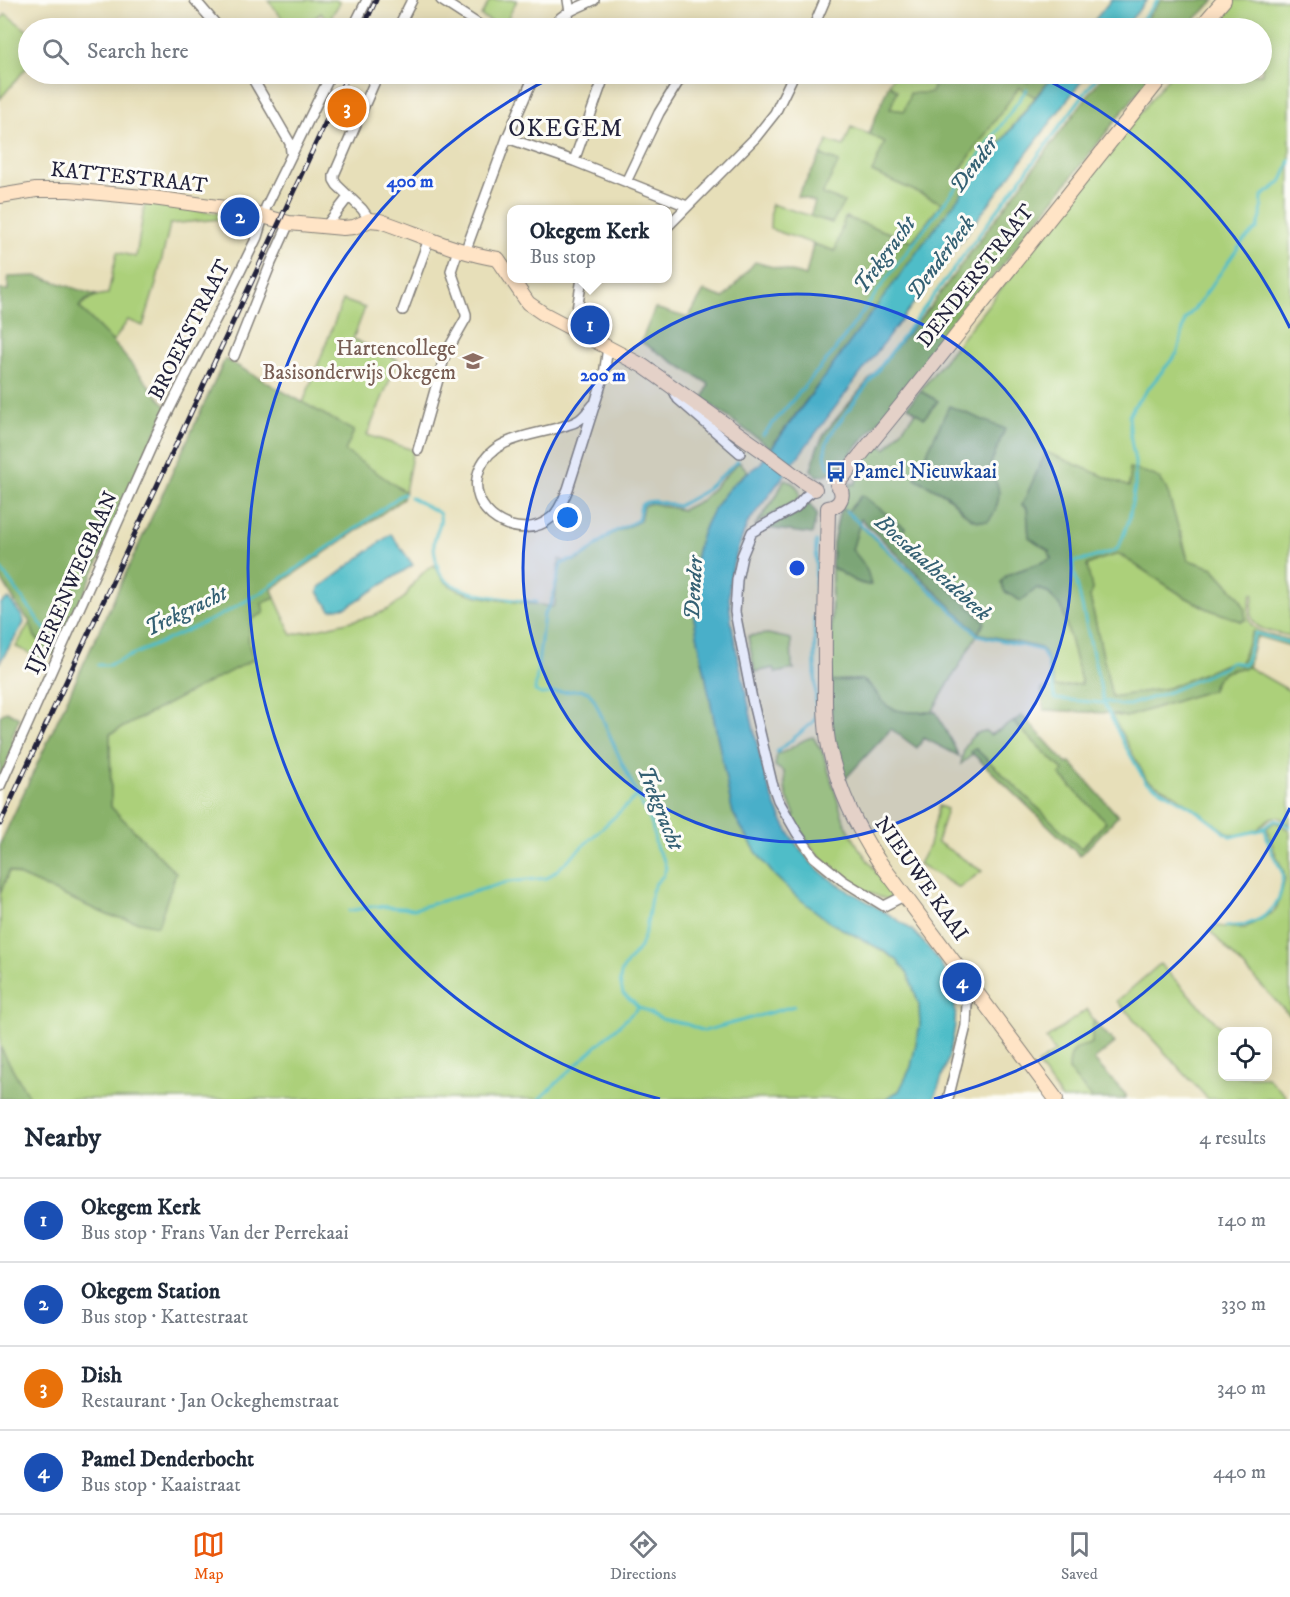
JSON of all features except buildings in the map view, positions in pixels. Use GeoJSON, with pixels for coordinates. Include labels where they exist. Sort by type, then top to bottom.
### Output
{"type":"FeatureCollection","features":[{"type":"Feature","properties":{"kind":"main road"},"geometry":{"type":"LineString","coordinates":[[1209,18],[1224,0]]}},
{"type":"Feature","properties":{"kind":"main road","name":"DENDERSTRAAT"},"geometry":{"type":"LineString","coordinates":[[837,484],[1156,84]]}},
{"type":"Feature","properties":{"kind":"main road","name":"KATTESTRAAT"},"geometry":{"type":"LineString","coordinates":[[0,196],[36,190],[69,190],[153,198],[240,210],[290,223],[354,227],[369,220]]}},
{"type":"Feature","properties":{"kind":"main road"},"geometry":{"type":"LineString","coordinates":[[369,220],[380,221],[462,251],[505,259]]}},
{"type":"Feature","properties":{"kind":"main road"},"geometry":{"type":"LineString","coordinates":[[518,283],[528,303],[544,314],[643,366],[815,489]]}},
{"type":"Feature","properties":{"kind":"main road"},"geometry":{"type":"LineString","coordinates":[[828,508],[816,502],[815,489],[825,481],[837,484]]}},
{"type":"Feature","properties":{"kind":"main road","name":"NIEUWE KAAI"},"geometry":{"type":"LineString","coordinates":[[837,484],[842,494],[841,499],[838,504],[828,508],[825,714],[829,746],[840,785],[855,822],[878,860],[1056,1099]]}},
{"type":"Feature","properties":{"kind":"street"},"geometry":{"type":"LineString","coordinates":[[195,0],[210,18]]}},
{"type":"Feature","properties":{"kind":"street"},"geometry":{"type":"LineString","coordinates":[[358,18],[367,0]]}},
{"type":"Feature","properties":{"kind":"street"},"geometry":{"type":"LineString","coordinates":[[403,18],[412,0]]}},
{"type":"Feature","properties":{"kind":"street"},"geometry":{"type":"LineString","coordinates":[[441,0],[469,18]]}},
{"type":"Feature","properties":{"kind":"street"},"geometry":{"type":"LineString","coordinates":[[568,0],[570,12]]}},
{"type":"Feature","properties":{"kind":"street"},"geometry":{"type":"LineString","coordinates":[[560,18],[594,0]]}},
{"type":"Feature","properties":{"kind":"street"},"geometry":{"type":"LineString","coordinates":[[817,18],[825,0]]}},
{"type":"Feature","properties":{"kind":"street"},"geometry":{"type":"LineString","coordinates":[[256,84],[290,143],[291,152]]}},
{"type":"Feature","properties":{"kind":"street","name":"BROEKSTRAAT"},"geometry":{"type":"LineString","coordinates":[[146,460],[175,397],[257,237],[266,207],[325,84]]}},
{"type":"Feature","properties":{"kind":"street"},"geometry":{"type":"LineString","coordinates":[[369,220],[362,209],[337,185],[334,174],[373,84]]}},
{"type":"Feature","properties":{"kind":"street"},"geometry":{"type":"LineString","coordinates":[[418,450],[445,355],[466,318],[451,271],[462,251],[530,84]]}},
{"type":"Feature","properties":{"kind":"street"},"geometry":{"type":"LineString","coordinates":[[574,161],[601,84]]}},
{"type":"Feature","properties":{"kind":"street"},"geometry":{"type":"LineString","coordinates":[[626,182],[659,113],[677,84]]}},
{"type":"Feature","properties":{"kind":"street"},"geometry":{"type":"LineString","coordinates":[[672,222],[756,137],[774,113],[790,84]]}},
{"type":"Feature","properties":{"kind":"street"},"geometry":{"type":"LineString","coordinates":[[507,138],[574,161],[687,206]]}},
{"type":"Feature","properties":{"kind":"street"},"geometry":{"type":"LineString","coordinates":[[326,226],[349,196]]}},
{"type":"Feature","properties":{"kind":"street"},"geometry":{"type":"LineString","coordinates":[[234,356],[271,263],[290,223]]}},
{"type":"Feature","properties":{"kind":"street"},"geometry":{"type":"LineString","coordinates":[[403,310],[429,239]]}},
{"type":"Feature","properties":{"kind":"street"},"geometry":{"type":"LineString","coordinates":[[574,329],[581,283]]}},
{"type":"Feature","properties":{"kind":"street"},"geometry":{"type":"LineString","coordinates":[[595,403],[580,420],[507,441],[486,458],[477,477],[477,491],[481,504],[494,519],[510,526],[528,528],[542,524],[554,516],[568,489],[614,350]]}},
{"type":"Feature","properties":{"kind":"street"},"geometry":{"type":"LineString","coordinates":[[671,387],[678,399],[740,453]]}},
{"type":"Feature","properties":{"kind":"street","name":"IJZERENWEGBAAN"},"geometry":{"type":"LineString","coordinates":[[0,786],[146,460]]}},
{"type":"Feature","properties":{"kind":"street"},"geometry":{"type":"LineString","coordinates":[[815,489],[796,507],[752,532],[742,556],[737,580],[735,612],[752,699],[778,801],[806,848],[842,880],[884,906],[904,896]]}},
{"type":"Feature","properties":{"kind":"street"},"geometry":{"type":"LineString","coordinates":[[948,1099],[966,1026],[962,972]]}},
{"type":"Feature","properties":{"kind":"street"},"geometry":{"type":"LineString","coordinates":[[963,1003],[984,1001]]}},
{"type":"Feature","properties":{"kind":"green space"},"geometry":{"type":"Polygon","coordinates":[[[268,0],[336,0],[340,3],[330,18],[325,18],[321,13],[314,18],[282,18],[268,0]]]}},
{"type":"Feature","properties":{"kind":"green space"},"geometry":{"type":"Polygon","coordinates":[[[490,0],[517,0],[508,18],[481,16],[490,0]]]}},
{"type":"Feature","properties":{"kind":"green space"},"geometry":{"type":"Polygon","coordinates":[[[1161,0],[1215,0],[1196,18],[1147,18],[1161,0]]]}},
{"type":"Feature","properties":{"kind":"green space"},"geometry":{"type":"Polygon","coordinates":[[[1233,0],[1290,0],[1290,636],[1268,631],[1254,622],[1251,615],[1254,594],[1252,593],[1249,616],[1254,628],[1290,640],[1290,646],[1259,637],[1259,634],[1253,632],[1240,665],[1230,662],[1168,688],[1112,697],[1090,597],[1092,589],[1086,566],[1119,554],[1183,596],[1208,609],[1241,621],[1246,620],[1244,607],[1239,597],[1213,568],[1188,560],[1181,532],[1130,477],[1129,487],[1033,483],[1022,505],[1027,507],[1029,537],[1049,551],[1051,559],[1007,575],[1001,582],[1005,592],[1037,588],[1047,592],[1062,608],[1082,685],[1055,688],[1048,662],[1041,648],[978,633],[985,622],[899,540],[862,495],[848,511],[841,509],[851,483],[854,485],[858,478],[855,475],[862,462],[879,444],[886,449],[916,412],[924,418],[938,401],[920,391],[1163,84],[1272,84],[1272,18],[1215,18],[1233,0]],[[990,463],[916,478],[951,499],[974,520],[988,521],[987,473],[990,463]]]}},
{"type":"Feature","properties":{"kind":"green space"},"geometry":{"type":"Polygon","coordinates":[[[6,14],[18,23],[18,78],[0,99],[0,20],[6,14]]]}},
{"type":"Feature","properties":{"kind":"green space"},"geometry":{"type":"Polygon","coordinates":[[[889,84],[934,84],[931,93],[905,111],[889,109],[897,91],[889,84]]]}},
{"type":"Feature","properties":{"kind":"green space"},"geometry":{"type":"Polygon","coordinates":[[[889,84],[897,91],[890,109],[904,111],[910,93],[931,93],[934,84],[1046,84],[1035,97],[1019,87],[960,170],[973,179],[772,449],[703,399],[709,384],[641,342],[655,308],[688,318],[704,291],[724,298],[755,262],[806,276],[813,244],[835,251],[845,217],[912,241],[942,203],[872,172],[885,142],[869,134],[889,84]]]}},
{"type":"Feature","properties":{"kind":"green space"},"geometry":{"type":"Polygon","coordinates":[[[1097,84],[1144,84],[897,400],[840,466],[829,474],[818,476],[811,470],[817,448],[826,431],[929,308],[1097,84]]]}},
{"type":"Feature","properties":{"kind":"green space"},"geometry":{"type":"Polygon","coordinates":[[[1019,86],[1035,97],[973,179],[960,170],[1019,86]]]}},
{"type":"Feature","properties":{"kind":"green space"},"geometry":{"type":"Polygon","coordinates":[[[851,127],[885,142],[872,172],[942,203],[912,242],[846,217],[835,251],[770,229],[771,204],[832,222],[822,194],[839,162],[821,155],[828,141],[844,146],[851,127]]]}},
{"type":"Feature","properties":{"kind":"green space"},"geometry":{"type":"Polygon","coordinates":[[[821,155],[839,162],[822,194],[844,202],[832,223],[810,216],[815,202],[797,196],[821,155]]]}},
{"type":"Feature","properties":{"kind":"green space"},"geometry":{"type":"Polygon","coordinates":[[[145,202],[240,217],[170,224],[156,284],[143,326],[128,320],[113,342],[79,307],[92,298],[108,294],[117,252],[136,257],[145,202]]]}},
{"type":"Feature","properties":{"kind":"green space"},"geometry":{"type":"Polygon","coordinates":[[[36,276],[96,295],[79,307],[113,342],[167,407],[59,650],[43,662],[38,657],[47,647],[35,637],[30,622],[0,577],[0,290],[8,290],[8,277],[36,276]]]}},
{"type":"Feature","properties":{"kind":"green space"},"geometry":{"type":"Polygon","coordinates":[[[343,300],[365,308],[353,339],[398,360],[367,435],[413,450],[405,492],[344,451],[354,431],[303,403],[343,300]]]}},
{"type":"Feature","properties":{"kind":"green space"},"geometry":{"type":"Polygon","coordinates":[[[225,359],[354,431],[345,451],[405,492],[403,499],[272,589],[275,598],[262,603],[264,613],[252,619],[250,625],[249,644],[254,659],[110,734],[111,807],[176,873],[158,926],[110,916],[9,871],[0,894],[0,844],[225,359]]]}},
{"type":"Feature","properties":{"kind":"green space"},"geometry":{"type":"Polygon","coordinates":[[[920,391],[938,401],[924,418],[908,406],[920,391]]]}},
{"type":"Feature","properties":{"kind":"green space"},"geometry":{"type":"Polygon","coordinates":[[[949,406],[1005,429],[987,473],[997,484],[999,493],[996,509],[988,521],[974,520],[964,513],[951,498],[915,478],[949,406]]]}},
{"type":"Feature","properties":{"kind":"green space"},"geometry":{"type":"Polygon","coordinates":[[[1046,452],[1129,487],[1129,468],[1148,473],[1162,481],[1168,493],[1188,560],[1213,568],[1239,597],[1244,607],[1246,620],[1241,621],[1208,609],[1183,596],[1119,554],[1087,565],[1092,589],[1090,597],[1112,697],[1168,688],[1230,662],[1240,665],[1252,632],[1259,634],[1254,643],[1248,667],[1225,672],[1217,678],[1212,690],[1126,717],[1106,713],[1044,710],[1041,689],[1082,684],[1062,608],[1047,592],[1037,588],[1021,601],[1005,592],[1001,582],[1007,575],[1051,559],[1049,551],[1029,537],[1027,508],[1022,505],[1046,452]]]}},
{"type":"Feature","properties":{"kind":"green space"},"geometry":{"type":"Polygon","coordinates":[[[739,462],[748,471],[732,486],[708,519],[696,557],[692,598],[694,619],[733,813],[759,856],[774,875],[796,896],[897,960],[908,974],[919,1004],[920,1025],[911,1067],[899,1091],[885,1099],[30,1099],[0,1047],[0,894],[9,871],[110,916],[176,873],[111,807],[110,734],[253,659],[248,646],[248,631],[262,603],[275,598],[292,635],[373,616],[389,609],[405,597],[414,582],[428,568],[435,565],[442,578],[450,586],[462,591],[493,599],[553,607],[559,559],[567,562],[580,559],[610,535],[640,521],[643,506],[651,503],[682,510],[702,500],[739,462]]]}},
{"type":"Feature","properties":{"kind":"green space"},"geometry":{"type":"Polygon","coordinates":[[[786,479],[798,489],[799,499],[755,526],[776,497],[786,479]]]}},
{"type":"Feature","properties":{"kind":"green space"},"geometry":{"type":"Polygon","coordinates":[[[862,495],[905,528],[899,540],[985,622],[978,633],[861,519],[852,550],[865,566],[870,585],[855,581],[832,567],[833,543],[840,509],[848,511],[862,495]]]}},
{"type":"Feature","properties":{"kind":"green space"},"geometry":{"type":"Polygon","coordinates":[[[809,503],[817,514],[812,534],[767,528],[802,511],[809,503]]]}},
{"type":"Feature","properties":{"kind":"green space"},"geometry":{"type":"Polygon","coordinates":[[[859,524],[977,635],[932,712],[908,712],[891,708],[864,681],[831,681],[832,567],[855,581],[871,585],[866,569],[852,550],[859,524]]]}},
{"type":"Feature","properties":{"kind":"green space"},"geometry":{"type":"Polygon","coordinates":[[[30,622],[35,637],[47,647],[38,657],[16,647],[30,622]]]}},
{"type":"Feature","properties":{"kind":"green space"},"geometry":{"type":"Polygon","coordinates":[[[768,634],[791,639],[794,669],[776,673],[774,668],[755,672],[748,636],[768,634]]]}},
{"type":"Feature","properties":{"kind":"green space"},"geometry":{"type":"Polygon","coordinates":[[[1248,667],[1290,691],[1290,825],[1275,817],[1269,819],[1260,828],[1233,835],[1175,795],[1147,780],[1111,714],[1126,717],[1212,690],[1217,678],[1225,672],[1248,667]]]}},
{"type":"Feature","properties":{"kind":"green space"},"geometry":{"type":"Polygon","coordinates":[[[861,680],[869,684],[890,708],[909,712],[936,712],[959,756],[924,738],[917,748],[891,729],[844,780],[836,755],[831,725],[831,681],[861,680]]]}},
{"type":"Feature","properties":{"kind":"green space"},"geometry":{"type":"Polygon","coordinates":[[[7,711],[19,718],[12,738],[14,745],[0,779],[0,716],[7,711]]]}},
{"type":"Feature","properties":{"kind":"green space"},"geometry":{"type":"Polygon","coordinates":[[[1022,715],[1067,764],[1070,762],[1118,816],[1080,856],[971,752],[975,748],[1081,849],[1106,822],[1060,775],[1064,771],[1013,722],[1022,715]]]}},
{"type":"Feature","properties":{"kind":"green space"},"geometry":{"type":"Polygon","coordinates":[[[1013,722],[1064,771],[1061,776],[1106,822],[1080,849],[975,748],[971,752],[973,754],[961,764],[963,753],[971,738],[986,731],[990,735],[1013,722]]]}},
{"type":"Feature","properties":{"kind":"green space"},"geometry":{"type":"Polygon","coordinates":[[[813,737],[823,753],[844,821],[859,848],[892,894],[889,899],[862,889],[831,867],[818,855],[791,817],[795,815],[786,795],[784,772],[775,766],[777,754],[813,737]]]}},
{"type":"Feature","properties":{"kind":"green space"},"geometry":{"type":"Polygon","coordinates":[[[939,806],[947,809],[937,842],[982,871],[959,888],[919,864],[929,845],[939,806]]]}},
{"type":"Feature","properties":{"kind":"green space"},"geometry":{"type":"Polygon","coordinates":[[[1275,822],[1290,831],[1290,1016],[1210,931],[1217,926],[1245,928],[1274,912],[1277,907],[1285,880],[1267,828],[1275,822]]]}},
{"type":"Feature","properties":{"kind":"green space"},"geometry":{"type":"Polygon","coordinates":[[[1160,964],[1220,1027],[1218,1027],[1218,1081],[1271,1081],[1286,1096],[1284,1099],[1208,1099],[1117,1001],[1160,964]]]}},
{"type":"Feature","properties":{"kind":"green space"},"geometry":{"type":"Polygon","coordinates":[[[1087,1009],[1094,1021],[1092,1043],[1078,1048],[1083,1088],[1091,1099],[1062,1099],[1037,1064],[1055,1052],[1046,1039],[1087,1009]]]}},
{"type":"Feature","properties":{"kind":"green space"},"geometry":{"type":"Polygon","coordinates":[[[1094,1021],[1115,1043],[1094,1060],[1126,1095],[1125,1099],[1091,1099],[1069,1071],[1073,1052],[1092,1043],[1094,1021]]]}},
{"type":"Feature","properties":{"kind":"green space"},"geometry":{"type":"Polygon","coordinates":[[[0,1047],[30,1099],[0,1099],[0,1047]]]}},
{"type":"Feature","properties":{"kind":"water"},"geometry":{"type":"Polygon","coordinates":[[[1111,0],[1147,0],[1132,18],[1096,18],[1111,0]]]}},
{"type":"Feature","properties":{"kind":"water","name":"Dender"},"geometry":{"type":"Polygon","coordinates":[[[1046,84],[1079,84],[747,524],[731,576],[729,594],[737,653],[760,755],[773,799],[782,819],[793,839],[821,872],[913,931],[941,964],[950,983],[955,1001],[953,1039],[934,1099],[885,1099],[899,1091],[911,1067],[920,1025],[919,1004],[908,974],[897,960],[831,923],[796,896],[774,875],[739,824],[733,813],[694,619],[693,585],[697,551],[716,505],[734,483],[760,464],[922,245],[1046,84]]]}},
{"type":"Feature","properties":{"kind":"water"},"geometry":{"type":"Polygon","coordinates":[[[391,534],[413,565],[347,607],[331,610],[318,592],[319,588],[391,534]]]}},
{"type":"Feature","properties":{"kind":"water"},"geometry":{"type":"Polygon","coordinates":[[[7,599],[23,618],[24,623],[0,662],[0,604],[7,599]]]}},
{"type":"Feature","properties":{"kind":"waterway","name":"Denderbeek"},"geometry":{"type":"LineString","coordinates":[[1143,18],[1158,0]]}},
{"type":"Feature","properties":{"kind":"waterway","name":"Denderbeek"},"geometry":{"type":"LineString","coordinates":[[829,468],[825,448],[834,429],[1092,84]]}},
{"type":"Feature","properties":{"kind":"waterway","name":"Trekgracht"},"geometry":{"type":"LineString","coordinates":[[763,435],[832,354],[1027,89]]}},
{"type":"Feature","properties":{"kind":"waterway"},"geometry":{"type":"LineString","coordinates":[[1104,703],[1072,562],[1114,551],[1119,547],[1129,520],[1135,486],[1135,462],[1129,416],[1134,406],[1178,352],[1185,320],[1243,241],[1257,229],[1261,217],[1262,196],[1281,182],[1290,160]]}},
{"type":"Feature","properties":{"kind":"waterway","name":"Trekgracht"},"geometry":{"type":"LineString","coordinates":[[539,1099],[639,1007],[623,994],[621,973],[640,947],[646,930],[652,891],[666,868],[656,847],[652,825],[594,699],[588,692],[582,690],[541,694],[535,691],[544,614],[551,603],[561,564],[585,555],[610,534],[638,520],[641,505],[659,502],[678,506],[703,492],[738,461]]}},
{"type":"Feature","properties":{"kind":"waterway","name":"Trekgracht"},"geometry":{"type":"LineString","coordinates":[[98,665],[109,665],[155,645],[219,616],[262,592],[404,494]]}},
{"type":"Feature","properties":{"kind":"waterway","name":"Trekgracht"},"geometry":{"type":"LineString","coordinates":[[410,497],[439,513],[440,520],[434,540],[435,552],[440,573],[449,582],[472,592],[536,602]]}},
{"type":"Feature","properties":{"kind":"waterway","name":"Boesdaalheidebeek"},"geometry":{"type":"LineString","coordinates":[[846,511],[978,635],[1041,650],[1047,660],[1055,699],[1104,703],[1146,782],[1191,807],[1231,837],[1261,830],[1274,820],[1290,827]]}},
{"type":"Feature","properties":{"kind":"waterway"},"geometry":{"type":"LineString","coordinates":[[815,609],[816,541]]}},
{"type":"Feature","properties":{"kind":"waterway","name":"Trekgracht"},"geometry":{"type":"LineString","coordinates":[[0,568],[58,647]]}},
{"type":"Feature","properties":{"kind":"waterway"},"geometry":{"type":"LineString","coordinates":[[777,752],[813,722],[816,713],[814,617]]}},
{"type":"Feature","properties":{"kind":"waterway","name":"Boesdaalheidebeek"},"geometry":{"type":"LineString","coordinates":[[1104,701],[1129,705],[1169,692],[1223,668],[1230,662],[1245,664],[1255,633],[1290,643]]}},
{"type":"Feature","properties":{"kind":"waterway"},"geometry":{"type":"LineString","coordinates":[[349,911],[375,906],[414,909],[508,882],[547,878],[638,795]]}},
{"type":"Feature","properties":{"kind":"waterway"},"geometry":{"type":"LineString","coordinates":[[1226,926],[1244,925],[1261,919],[1268,914],[1278,900],[1282,886],[1282,872],[1271,850],[1264,827]]}},
{"type":"Feature","properties":{"kind":"waterway"},"geometry":{"type":"LineString","coordinates":[[639,1007],[662,1019],[704,1031],[794,1006]]}},
{"type":"Feature","properties":{"kind":"railway"},"geometry":{"type":"LineString","coordinates":[[368,18],[376,0]]}},
{"type":"Feature","properties":{"kind":"railway"},"geometry":{"type":"LineString","coordinates":[[0,824],[343,84]]}},
{"type":"Feature","properties":{"kind":"place","name":"Dish"},"geometry":{"type":"Point","coordinates":[347,108]}},
{"type":"Feature","properties":{"kind":"place","name":"Okegem Station"},"geometry":{"type":"Point","coordinates":[240,217]}},
{"type":"Feature","properties":{"kind":"place","name":"Okegem Kerk"},"geometry":{"type":"Point","coordinates":[590,325]}},
{"type":"Feature","properties":{"kind":"place","name":"Hartencollege Basisonderwijs Okegem"},"geometry":{"type":"Point","coordinates":[473,361]}},
{"type":"Feature","properties":{"kind":"place","name":"Pamel Nieuwkaai"},"geometry":{"type":"Point","coordinates":[836,472]}},
{"type":"Feature","properties":{"kind":"place","name":"Pamel Denderbocht"},"geometry":{"type":"Point","coordinates":[962,982]}},
{"type":"Feature","properties":{"kind":"district","name":"OKEGEM"},"geometry":{"type":"Point","coordinates":[566,129]}}]}
